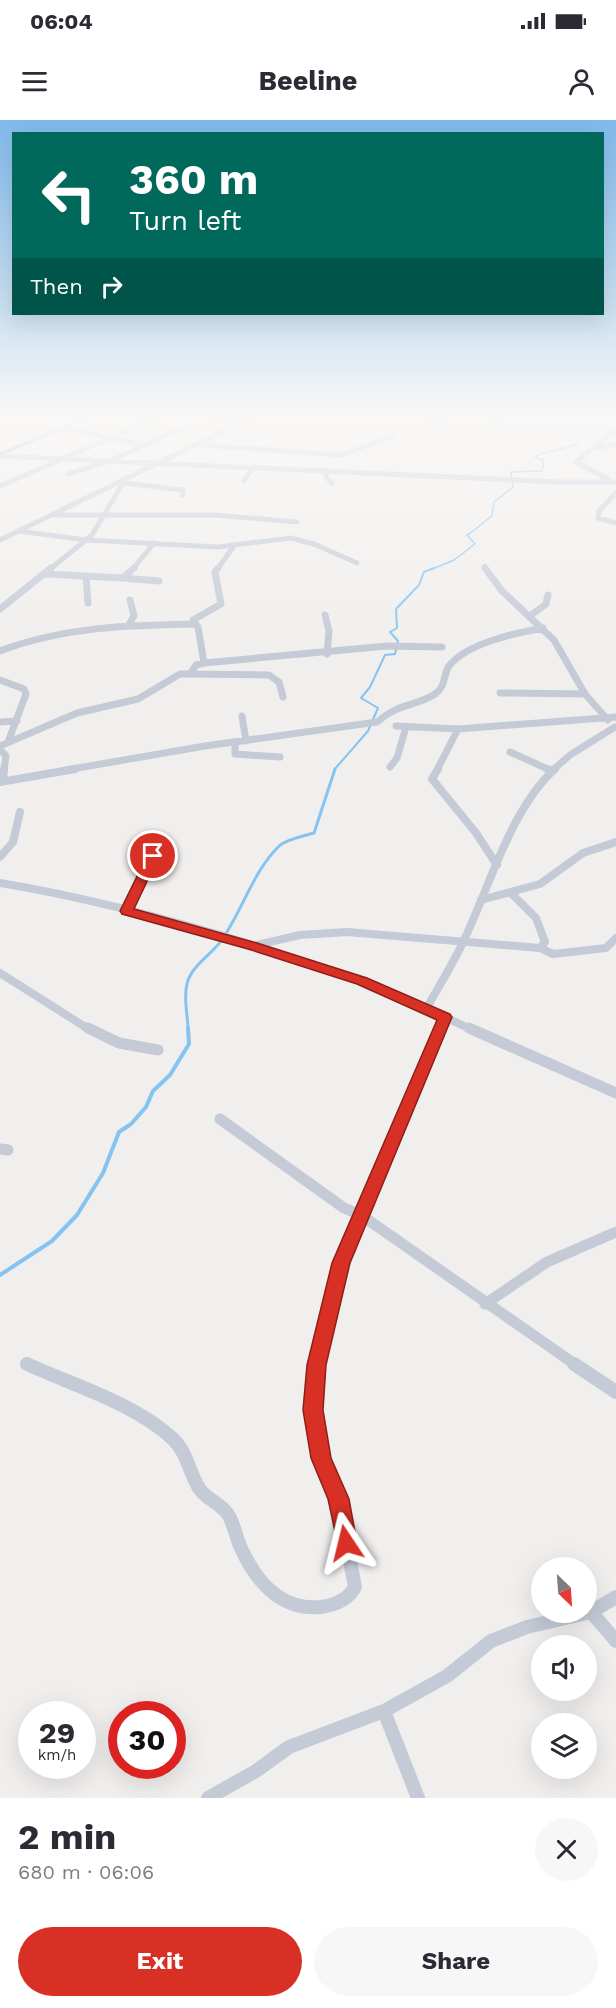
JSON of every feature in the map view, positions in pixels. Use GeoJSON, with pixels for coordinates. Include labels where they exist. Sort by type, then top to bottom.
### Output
{"type":"FeatureCollection","features":[{"type":"Feature","properties":{"kind":"street"},"geometry":{"type":"LineString","coordinates":[[0,540],[99,492]]}},
{"type":"Feature","properties":{"kind":"street"},"geometry":{"type":"LineString","coordinates":[[0,609],[86,540],[105,516],[118,492]]}},
{"type":"Feature","properties":{"kind":"street"},"geometry":{"type":"LineString","coordinates":[[616,493],[599,511],[598,518],[616,523]]}},
{"type":"Feature","properties":{"kind":"street"},"geometry":{"type":"LineString","coordinates":[[607,502],[616,504]]}},
{"type":"Feature","properties":{"kind":"street"},"geometry":{"type":"LineString","coordinates":[[51,515],[215,515],[297,522]]}},
{"type":"Feature","properties":{"kind":"street"},"geometry":{"type":"LineString","coordinates":[[19,531],[86,540],[233,547],[285,538],[298,539],[357,563]]}},
{"type":"Feature","properties":{"kind":"street"},"geometry":{"type":"LineString","coordinates":[[123,578],[141,562],[154,543]]}},
{"type":"Feature","properties":{"kind":"street"},"geometry":{"type":"LineString","coordinates":[[204,663],[196,624],[193,620],[195,616],[218,609],[221,604],[215,572],[233,547]]}},
{"type":"Feature","properties":{"kind":"street"},"geometry":{"type":"LineString","coordinates":[[426,1009],[464,941],[507,840],[550,770],[616,724],[606,718],[585,694],[565,655],[543,628],[502,591],[484,567]]}},
{"type":"Feature","properties":{"kind":"street"},"geometry":{"type":"LineString","coordinates":[[46,574],[159,581]]}},
{"type":"Feature","properties":{"kind":"street"},"geometry":{"type":"LineString","coordinates":[[86,576],[88,603]]}},
{"type":"Feature","properties":{"kind":"street"},"geometry":{"type":"LineString","coordinates":[[530,616],[546,604],[548,596]]}},
{"type":"Feature","properties":{"kind":"street"},"geometry":{"type":"LineString","coordinates":[[128,626],[134,616],[130,600]]}},
{"type":"Feature","properties":{"kind":"street"},"geometry":{"type":"LineString","coordinates":[[325,615],[329,631],[327,654]]}},
{"type":"Feature","properties":{"kind":"street"},"geometry":{"type":"LineString","coordinates":[[0,651],[50,637],[128,626],[196,624]]}},
{"type":"Feature","properties":{"kind":"street"},"geometry":{"type":"LineString","coordinates":[[283,697],[279,682],[269,675],[180,674],[138,699],[77,713],[8,742],[0,747],[6,756],[2,782],[235,742],[373,722],[392,709],[435,694],[443,686],[445,672],[461,655],[508,634],[543,628]]}},
{"type":"Feature","properties":{"kind":"street"},"geometry":{"type":"LineString","coordinates":[[190,674],[196,665],[204,663],[263,661],[390,646],[430,650],[442,647]]}},
{"type":"Feature","properties":{"kind":"street"},"geometry":{"type":"LineString","coordinates":[[0,680],[24,688],[26,694],[8,742]]}},
{"type":"Feature","properties":{"kind":"street"},"geometry":{"type":"LineString","coordinates":[[500,693],[585,694]]}},
{"type":"Feature","properties":{"kind":"street"},"geometry":{"type":"LineString","coordinates":[[242,716],[246,741]]}},
{"type":"Feature","properties":{"kind":"street"},"geometry":{"type":"LineString","coordinates":[[396,726],[458,729],[606,718]]}},
{"type":"Feature","properties":{"kind":"street"},"geometry":{"type":"LineString","coordinates":[[0,722],[17,720]]}},
{"type":"Feature","properties":{"kind":"street"},"geometry":{"type":"LineString","coordinates":[[390,767],[397,758],[406,727]]}},
{"type":"Feature","properties":{"kind":"street"},"geometry":{"type":"LineString","coordinates":[[458,729],[432,778],[476,833],[497,865]]}},
{"type":"Feature","properties":{"kind":"street"},"geometry":{"type":"LineString","coordinates":[[235,742],[235,754],[280,758]]}},
{"type":"Feature","properties":{"kind":"street"},"geometry":{"type":"LineString","coordinates":[[510,752],[550,770]]}},
{"type":"Feature","properties":{"kind":"street"},"geometry":{"type":"LineString","coordinates":[[0,857],[13,842],[20,812]]}},
{"type":"Feature","properties":{"kind":"street"},"geometry":{"type":"LineString","coordinates":[[126,911],[162,838]]}},
{"type":"Feature","properties":{"kind":"street"},"geometry":{"type":"LineString","coordinates":[[481,900],[512,894],[540,884],[583,853],[616,842]]}},
{"type":"Feature","properties":{"kind":"street"},"geometry":{"type":"LineString","coordinates":[[0,883],[73,895],[252,946],[362,981],[616,1093]]}},
{"type":"Feature","properties":{"kind":"street"},"geometry":{"type":"LineString","coordinates":[[512,894],[536,918],[545,942],[540,948]]}},
{"type":"Feature","properties":{"kind":"street"},"geometry":{"type":"LineString","coordinates":[[252,946],[302,933],[331,931],[410,934],[529,949],[540,948],[554,954],[606,948],[616,938]]}},
{"type":"Feature","properties":{"kind":"street"},"geometry":{"type":"LineString","coordinates":[[0,973],[97,1034],[119,1043],[158,1050]]}},
{"type":"Feature","properties":{"kind":"street"},"geometry":{"type":"LineString","coordinates":[[26,1363],[147,1421],[174,1440],[182,1451],[199,1488],[206,1497],[226,1510],[247,1563],[259,1582],[270,1592],[300,1608],[324,1607],[350,1595],[355,1587],[338,1499],[321,1458],[313,1410],[316,1365],[341,1263],[445,1017]]}},
{"type":"Feature","properties":{"kind":"street"},"geometry":{"type":"LineString","coordinates":[[220,1119],[344,1208],[361,1215],[485,1304],[616,1392]]}},
{"type":"Feature","properties":{"kind":"street"},"geometry":{"type":"LineString","coordinates":[[485,1304],[522,1274],[589,1241],[616,1232]]}},
{"type":"Feature","properties":{"kind":"street"},"geometry":{"type":"LineString","coordinates":[[597,1608],[616,1597]]}},
{"type":"Feature","properties":{"kind":"street"},"geometry":{"type":"LineString","coordinates":[[597,1619],[616,1641]]}},
{"type":"Feature","properties":{"kind":"street"},"geometry":{"type":"LineString","coordinates":[[208,1798],[256,1772],[289,1747],[384,1711],[447,1677],[491,1641],[544,1623]]}},
{"type":"Feature","properties":{"kind":"street"},"geometry":{"type":"LineString","coordinates":[[384,1711],[418,1798]]}},
{"type":"Feature","properties":{"kind":"waterway"},"geometry":{"type":"LineString","coordinates":[[430,570],[454,560],[475,544],[467,535],[492,516],[494,502],[506,492]]}},
{"type":"Feature","properties":{"kind":"waterway"},"geometry":{"type":"LineString","coordinates":[[334,770],[368,731],[378,708],[361,698],[370,687],[385,655],[395,654],[398,641],[390,632],[397,628],[396,609],[419,585],[424,572],[434,568]]}},
{"type":"Feature","properties":{"kind":"waterway"},"geometry":{"type":"LineString","coordinates":[[188,1030],[185,995],[189,978],[221,941],[262,868],[279,846],[314,833],[335,769]]}},
{"type":"Feature","properties":{"kind":"waterway"},"geometry":{"type":"LineString","coordinates":[[0,1275],[52,1241],[77,1215],[103,1173],[119,1132],[131,1124],[146,1107],[153,1091],[170,1075],[189,1044],[188,1028]]}},
{"type":"Feature","properties":{"kind":"route"},"geometry":{"type":"LineString","coordinates":[[153,856],[126,911],[252,946],[362,981],[445,1017],[341,1263],[316,1365],[313,1410],[321,1458],[338,1499],[346,1543]]}}]}
